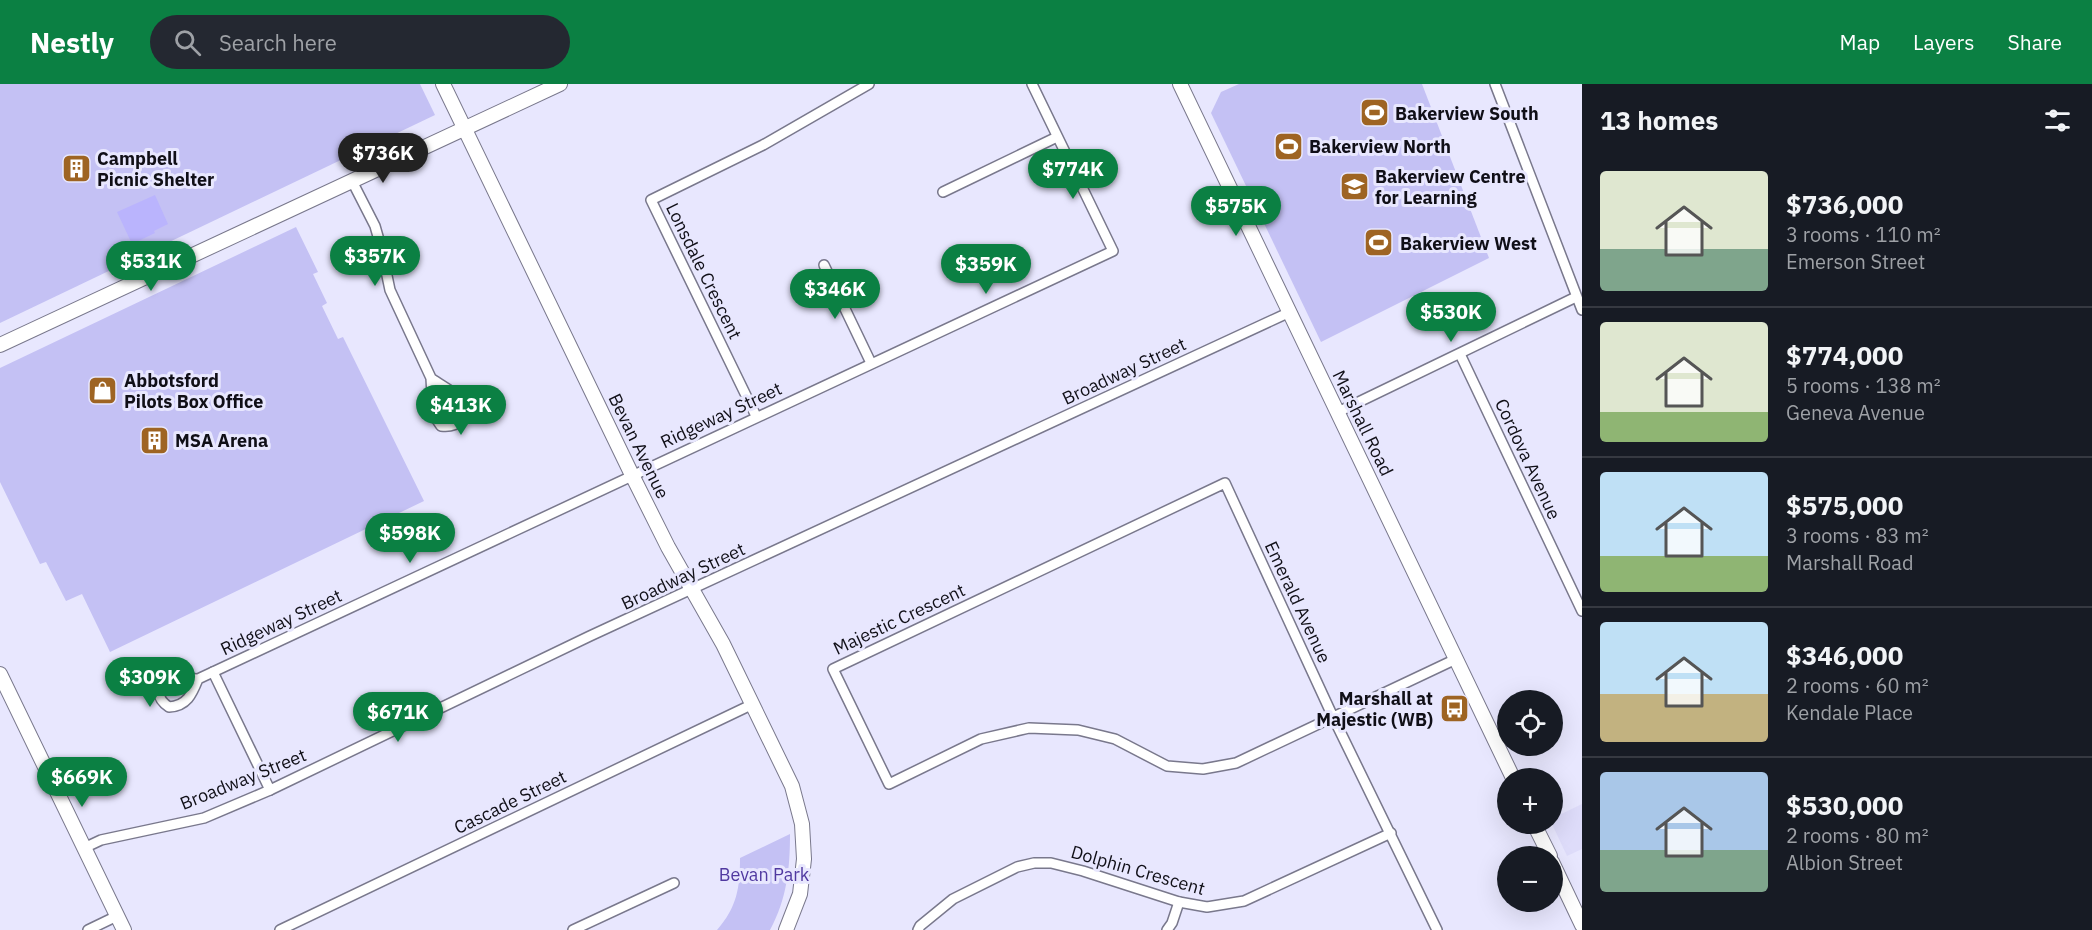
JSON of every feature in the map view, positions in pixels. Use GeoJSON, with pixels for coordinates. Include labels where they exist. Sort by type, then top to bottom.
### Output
{"type":"FeatureCollection","features":[{"type":"Feature","properties":{"kind":"main road","name":"Bevan Avenue"},"geometry":{"type":"LineString","coordinates":[[443,84],[632,475],[723,644],[792,786],[802,824],[804,859],[800,894],[786,930]]}},
{"type":"Feature","properties":{"kind":"main road"},"geometry":{"type":"LineString","coordinates":[[0,345],[560,84]]}},
{"type":"Feature","properties":{"kind":"main road","name":"Marshall Road"},"geometry":{"type":"LineString","coordinates":[[1180,84],[1508,768]]}},
{"type":"Feature","properties":{"kind":"main road"},"geometry":{"type":"LineString","coordinates":[[0,674],[124,930]]}},
{"type":"Feature","properties":{"kind":"main road"},"geometry":{"type":"LineString","coordinates":[[1563,885],[1582,925]]}},
{"type":"Feature","properties":{"kind":"street","name":"Lonsdale Crescent"},"geometry":{"type":"LineString","coordinates":[[756,416],[651,200],[763,145],[869,84]]}},
{"type":"Feature","properties":{"kind":"street"},"geometry":{"type":"LineString","coordinates":[[944,192],[1057,137],[1032,84]]}},
{"type":"Feature","properties":{"kind":"street"},"geometry":{"type":"LineString","coordinates":[[1495,84],[1582,310]]}},
{"type":"Feature","properties":{"kind":"street","name":"Ridgeway Street"},"geometry":{"type":"LineString","coordinates":[[198,679],[756,416],[1113,251],[1057,137]]}},
{"type":"Feature","properties":{"kind":"street"},"geometry":{"type":"LineString","coordinates":[[352,181],[375,226],[390,290],[431,378],[435,420],[441,426],[449,427],[459,423],[464,415],[456,396],[431,378]]}},
{"type":"Feature","properties":{"kind":"street"},"geometry":{"type":"LineString","coordinates":[[824,265],[871,363]]}},
{"type":"Feature","properties":{"kind":"street"},"geometry":{"type":"LineString","coordinates":[[1338,412],[1576,297]]}},
{"type":"Feature","properties":{"kind":"street","name":"Broadway Street"},"geometry":{"type":"LineString","coordinates":[[84,848],[101,840],[204,818],[270,790],[590,636],[1290,312]]}},
{"type":"Feature","properties":{"kind":"street","name":"Cordova Avenue"},"geometry":{"type":"LineString","coordinates":[[1460,354],[1582,611]]}},
{"type":"Feature","properties":{"kind":"street","name":"Majestic Crescent"},"geometry":{"type":"LineString","coordinates":[[1225,483],[833,669],[889,784],[981,739],[1029,728],[1078,730],[1115,739],[1167,766],[1203,769],[1236,763],[1456,658]]}},
{"type":"Feature","properties":{"kind":"street","name":"Emerald Avenue"},"geometry":{"type":"LineString","coordinates":[[1225,483],[1333,717],[1437,930]]}},
{"type":"Feature","properties":{"kind":"street","name":"Ridgeway Street"},"geometry":{"type":"LineString","coordinates":[[213,672],[270,790]]}},
{"type":"Feature","properties":{"kind":"street","name":"Cascade Street"},"geometry":{"type":"LineString","coordinates":[[280,930],[753,704]]}},
{"type":"Feature","properties":{"kind":"street","name":"Dolphin Crescent"},"geometry":{"type":"LineString","coordinates":[[918,930],[953,899],[1017,867],[1034,863],[1051,863],[1083,871],[1179,902],[1207,907],[1244,901],[1391,833]]}},
{"type":"Feature","properties":{"kind":"street"},"geometry":{"type":"LineString","coordinates":[[573,930],[674,883]]}},
{"type":"Feature","properties":{"kind":"street"},"geometry":{"type":"LineString","coordinates":[[1167,930],[1172,923],[1179,902]]}},
{"type":"Feature","properties":{"kind":"street"},"geometry":{"type":"LineString","coordinates":[[88,930],[117,916]]}},
{"type":"Feature","properties":{"kind":"shaded area"},"geometry":{"type":"Polygon","coordinates":[[[155,195],[168,224],[132,244],[117,212],[155,195]]]}},
{"type":"Feature","properties":{"kind":"shaded area"},"geometry":{"type":"Polygon","coordinates":[[[1582,804],[1582,849],[1567,856],[1557,834],[1563,834],[1563,813],[1582,804]]]}},
{"type":"Feature","properties":{"kind":"green space"},"geometry":{"type":"Polygon","coordinates":[[[0,84],[420,84],[435,115],[0,323],[0,84]]]}},
{"type":"Feature","properties":{"kind":"green space","name":"Bakerview Centre for Learning"},"geometry":{"type":"Polygon","coordinates":[[[1239,84],[1422,84],[1489,258],[1321,342],[1211,113],[1221,92],[1239,84]]]}},
{"type":"Feature","properties":{"kind":"green space"},"geometry":{"type":"Polygon","coordinates":[[[296,227],[318,272],[313,274],[327,303],[322,306],[338,339],[343,337],[424,501],[110,652],[82,594],[66,601],[46,562],[40,564],[0,482],[0,368],[296,227]]]}},
{"type":"Feature","properties":{"kind":"green space","name":"Bevan Park"},"geometry":{"type":"Polygon","coordinates":[[[790,834],[784,895],[770,930],[717,930],[724,922],[736,897],[740,858],[790,834]]]}},
{"type":"Feature","properties":{"kind":"place","name":"Bakerview South"},"geometry":{"type":"Point","coordinates":[1374,113]}},
{"type":"Feature","properties":{"kind":"place","name":"Bakerview North"},"geometry":{"type":"Point","coordinates":[1288,146]}},
{"type":"Feature","properties":{"kind":"place","name":"Campbell Picnic Shelter"},"geometry":{"type":"Point","coordinates":[76,168]}},
{"type":"Feature","properties":{"kind":"place","name":"Bakerview Centre for Learning"},"geometry":{"type":"Point","coordinates":[1354,186]}},
{"type":"Feature","properties":{"kind":"place","name":"Bakerview West"},"geometry":{"type":"Point","coordinates":[1379,243]}},
{"type":"Feature","properties":{"kind":"place","name":"Abbotsford Pilots Box Office"},"geometry":{"type":"Point","coordinates":[103,390]}},
{"type":"Feature","properties":{"kind":"place","name":"MSA Arena"},"geometry":{"type":"Point","coordinates":[154,440]}},
{"type":"Feature","properties":{"kind":"place","name":"Marshall at Majestic (WB)"},"geometry":{"type":"Point","coordinates":[1454,708]}}]}
